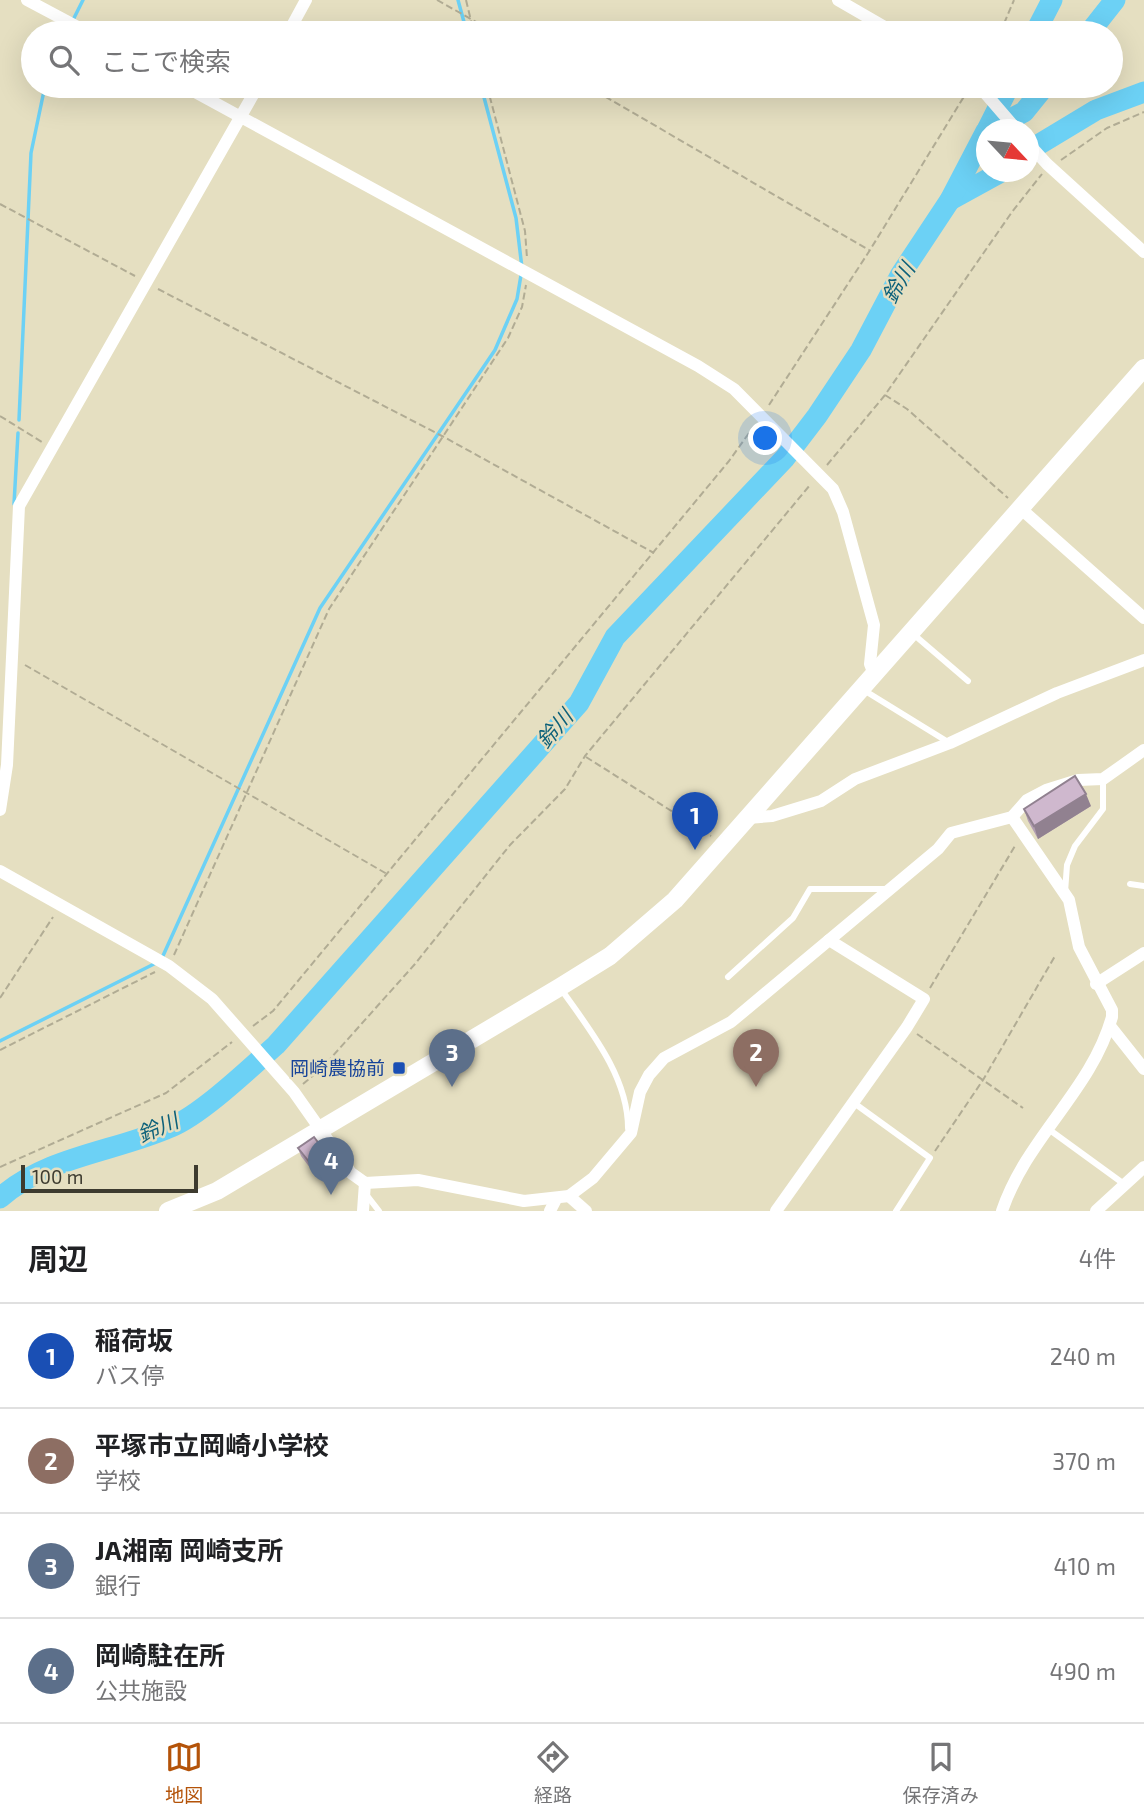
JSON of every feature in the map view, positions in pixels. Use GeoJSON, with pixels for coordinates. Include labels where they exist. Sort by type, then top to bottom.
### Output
{"type":"FeatureCollection","features":[{"type":"Feature","properties":{"kind":"street"},"geometry":{"type":"LineString","coordinates":[[27,0],[66,21]]}},
{"type":"Feature","properties":{"kind":"street"},"geometry":{"type":"LineString","coordinates":[[295,21],[306,0]]}},
{"type":"Feature","properties":{"kind":"street"},"geometry":{"type":"LineString","coordinates":[[838,0],[874,21]]}},
{"type":"Feature","properties":{"kind":"street"},"geometry":{"type":"LineString","coordinates":[[206,98],[734,389],[833,489],[843,512],[874,625],[870,664],[874,674]]}},
{"type":"Feature","properties":{"kind":"street"},"geometry":{"type":"LineString","coordinates":[[0,810],[7,765],[19,506],[251,98]]}},
{"type":"Feature","properties":{"kind":"street"},"geometry":{"type":"LineString","coordinates":[[989,98],[1008,119]]}},
{"type":"Feature","properties":{"kind":"street"},"geometry":{"type":"LineString","coordinates":[[1039,154],[1144,252]]}},
{"type":"Feature","properties":{"kind":"street"},"geometry":{"type":"LineString","coordinates":[[168,1211],[217,1191],[560,987],[610,956],[644,930],[748,818],[1144,368]]}},
{"type":"Feature","properties":{"kind":"street"},"geometry":{"type":"LineString","coordinates":[[1020,508],[1144,618]]}},
{"type":"Feature","properties":{"kind":"street"},"geometry":{"type":"LineString","coordinates":[[748,818],[772,816],[821,801],[855,779],[950,743],[1057,693],[1144,660]]}},
{"type":"Feature","properties":{"kind":"street"},"geometry":{"type":"LineString","coordinates":[[558,1202],[593,1178],[626,1140],[635,1123],[640,1092],[649,1075],[664,1058],[731,1022],[938,849],[951,833],[1012,817],[1027,800],[1046,790],[1078,780],[1103,779],[1144,750]]}},
{"type":"Feature","properties":{"kind":"street"},"geometry":{"type":"LineString","coordinates":[[1002,1211],[1011,1185],[1028,1153],[1073,1096],[1110,1026],[1112,1010],[1096,984],[1079,947],[1069,900],[1012,817]]}},
{"type":"Feature","properties":{"kind":"street"},"geometry":{"type":"LineString","coordinates":[[0,871],[169,965],[212,999],[294,1092],[351,1173],[365,1188],[363,1211]]}},
{"type":"Feature","properties":{"kind":"street"},"geometry":{"type":"LineString","coordinates":[[776,1211],[854,1103],[924,999],[829,940]]}},
{"type":"Feature","properties":{"kind":"street"},"geometry":{"type":"LineString","coordinates":[[1096,984],[1144,953]]}},
{"type":"Feature","properties":{"kind":"street"},"geometry":{"type":"LineString","coordinates":[[1110,1026],[1144,1069]]}},
{"type":"Feature","properties":{"kind":"street"},"geometry":{"type":"LineString","coordinates":[[1104,1208],[1124,1184],[1144,1167]]}},
{"type":"Feature","properties":{"kind":"street"},"geometry":{"type":"LineString","coordinates":[[365,1188],[418,1180],[524,1201],[558,1202],[586,1211]]}},
{"type":"Feature","properties":{"kind":"lane"},"geometry":{"type":"LineString","coordinates":[[911,632],[968,681]]}},
{"type":"Feature","properties":{"kind":"lane"},"geometry":{"type":"LineString","coordinates":[[861,688],[950,743]]}},
{"type":"Feature","properties":{"kind":"lane"},"geometry":{"type":"LineString","coordinates":[[1064,893],[1067,865],[1075,846],[1103,809],[1103,779]]}},
{"type":"Feature","properties":{"kind":"lane"},"geometry":{"type":"LineString","coordinates":[[1130,884],[1144,886]]}},
{"type":"Feature","properties":{"kind":"lane"},"geometry":{"type":"LineString","coordinates":[[728,977],[793,918],[810,889],[890,889]]}},
{"type":"Feature","properties":{"kind":"lane"},"geometry":{"type":"LineString","coordinates":[[560,987],[598,1042],[622,1090],[627,1115],[626,1140]]}},
{"type":"Feature","properties":{"kind":"lane"},"geometry":{"type":"LineString","coordinates":[[854,1103],[930,1158],[896,1211]]}},
{"type":"Feature","properties":{"kind":"lane"},"geometry":{"type":"LineString","coordinates":[[1047,1128],[1124,1184]]}},
{"type":"Feature","properties":{"kind":"lane"},"geometry":{"type":"LineString","coordinates":[[365,1188],[379,1211]]}},
{"type":"Feature","properties":{"kind":"path"},"geometry":{"type":"LineString","coordinates":[[438,0],[475,21]]}},
{"type":"Feature","properties":{"kind":"path"},"geometry":{"type":"LineString","coordinates":[[466,0],[471,21]]}},
{"type":"Feature","properties":{"kind":"path"},"geometry":{"type":"LineString","coordinates":[[1005,21],[1014,0]]}},
{"type":"Feature","properties":{"kind":"path"},"geometry":{"type":"LineString","coordinates":[[0,1050],[169,965],[329,609],[508,338],[522,307],[526,272],[525,231],[490,98]]}},
{"type":"Feature","properties":{"kind":"path"},"geometry":{"type":"LineString","coordinates":[[608,98],[870,250]]}},
{"type":"Feature","properties":{"kind":"path"},"geometry":{"type":"LineString","coordinates":[[0,1167],[166,1093],[273,1011],[729,461],[761,417],[870,250],[964,98]]}},
{"type":"Feature","properties":{"kind":"path"},"geometry":{"type":"LineString","coordinates":[[294,1092],[322,1068],[415,964],[510,845],[565,789],[585,756],[885,395],[1012,212],[1051,167],[1107,128],[1144,112]]}},
{"type":"Feature","properties":{"kind":"path"},"geometry":{"type":"LineString","coordinates":[[0,204],[444,438],[653,552]]}},
{"type":"Feature","properties":{"kind":"path"},"geometry":{"type":"LineString","coordinates":[[885,395],[907,409],[1020,508]]}},
{"type":"Feature","properties":{"kind":"path"},"geometry":{"type":"LineString","coordinates":[[0,416],[52,447]]}},
{"type":"Feature","properties":{"kind":"path"},"geometry":{"type":"LineString","coordinates":[[11,657],[387,874]]}},
{"type":"Feature","properties":{"kind":"path"},"geometry":{"type":"LineString","coordinates":[[585,756],[724,844]]}},
{"type":"Feature","properties":{"kind":"path"},"geometry":{"type":"LineString","coordinates":[[924,999],[1023,833]]}},
{"type":"Feature","properties":{"kind":"path"},"geometry":{"type":"LineString","coordinates":[[0,998],[62,905]]}},
{"type":"Feature","properties":{"kind":"path"},"geometry":{"type":"LineString","coordinates":[[930,1158],[983,1080],[1055,956]]}},
{"type":"Feature","properties":{"kind":"path"},"geometry":{"type":"LineString","coordinates":[[907,1027],[1023,1108]]}},
{"type":"Feature","properties":{"kind":"building"},"geometry":{"type":"Polygon","coordinates":[[[1075,776],[1086,794],[1034,826],[1024,809],[1075,776]]]}},
{"type":"Feature","properties":{"kind":"building"},"geometry":{"type":"Polygon","coordinates":[[[314,1137],[329,1157],[314,1168],[298,1148],[314,1137]]]}},
{"type":"Feature","properties":{"kind":"waterway"},"geometry":{"type":"LineString","coordinates":[[73,20],[83,0]]}},
{"type":"Feature","properties":{"kind":"waterway"},"geometry":{"type":"LineString","coordinates":[[458,0],[464,21]]}},
{"type":"Feature","properties":{"kind":"waterway"},"geometry":{"type":"LineString","coordinates":[[1041,21],[1052,0]]}},
{"type":"Feature","properties":{"kind":"waterway","name":"鈴川"},"geometry":{"type":"LineString","coordinates":[[1098,21],[1115,0]]}},
{"type":"Feature","properties":{"kind":"waterway"},"geometry":{"type":"LineString","coordinates":[[1039,144],[1096,110],[1144,92]]}},
{"type":"Feature","properties":{"kind":"waterway"},"geometry":{"type":"LineString","coordinates":[[19,420],[31,153],[42,98]]}},
{"type":"Feature","properties":{"kind":"waterway"},"geometry":{"type":"LineString","coordinates":[[484,98],[516,218],[522,268]]}},
{"type":"Feature","properties":{"kind":"waterway"},"geometry":{"type":"LineString","coordinates":[[992,119],[1003,98]]}},
{"type":"Feature","properties":{"kind":"waterway","name":"鈴川"},"geometry":{"type":"LineString","coordinates":[[1010,119],[1024,112],[1035,98]]}},
{"type":"Feature","properties":{"kind":"waterway","name":"鈴川"},"geometry":{"type":"LineString","coordinates":[[0,1198],[19,1184],[60,1164],[150,1136],[183,1121],[225,1090],[276,1045],[579,703],[615,637],[785,458],[861,350],[901,274],[950,200],[976,150]]}},
{"type":"Feature","properties":{"kind":"waterway"},"geometry":{"type":"LineString","coordinates":[[950,200],[983,182]]}},
{"type":"Feature","properties":{"kind":"waterway"},"geometry":{"type":"LineString","coordinates":[[162,958],[320,608],[495,350],[517,299],[521,275]]}},
{"type":"Feature","properties":{"kind":"waterway"},"geometry":{"type":"LineString","coordinates":[[14,504],[18,433]]}},
{"type":"Feature","properties":{"kind":"waterway"},"geometry":{"type":"LineString","coordinates":[[0,1041],[156,963]]}},
{"type":"Feature","properties":{"kind":"place","name":"稲荷坂"},"geometry":{"type":"Point","coordinates":[695,850]}},
{"type":"Feature","properties":{"kind":"place","name":"岡崎農協前"},"geometry":{"type":"Point","coordinates":[399,1068]}},
{"type":"Feature","properties":{"kind":"place","name":"JA湘南 岡崎支所"},"geometry":{"type":"Point","coordinates":[452,1087]}},
{"type":"Feature","properties":{"kind":"place","name":"平塚市立岡崎小学校"},"geometry":{"type":"Point","coordinates":[756,1087]}},
{"type":"Feature","properties":{"kind":"place","name":"岡崎駐在所"},"geometry":{"type":"Point","coordinates":[331,1195]}}]}
